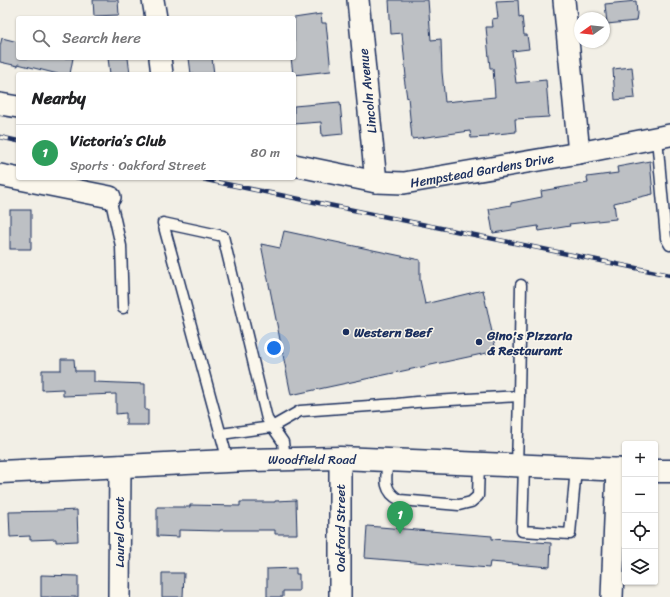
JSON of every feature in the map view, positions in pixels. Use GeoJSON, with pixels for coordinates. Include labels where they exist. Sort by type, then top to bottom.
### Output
{"type":"FeatureCollection","features":[{"type":"Feature","properties":{"kind":"main road","name":"Woodfield Road"},"geometry":{"type":"LineString","coordinates":[[0,472],[228,460],[340,458],[621,470]]}},
{"type":"Feature","properties":{"kind":"main road"},"geometry":{"type":"LineString","coordinates":[[658,471],[670,471]]}},
{"type":"Feature","properties":{"kind":"street"},"geometry":{"type":"LineString","coordinates":[[153,0],[156,16]]}},
{"type":"Feature","properties":{"kind":"street","name":"Lincoln Avenue"},"geometry":{"type":"LineString","coordinates":[[358,0],[376,182]]}},
{"type":"Feature","properties":{"kind":"street"},"geometry":{"type":"LineString","coordinates":[[564,0],[579,152]]}},
{"type":"Feature","properties":{"kind":"street"},"geometry":{"type":"LineString","coordinates":[[160,60],[162,72]]}},
{"type":"Feature","properties":{"kind":"street"},"geometry":{"type":"LineString","coordinates":[[0,104],[16,107]]}},
{"type":"Feature","properties":{"kind":"street","name":"Hempstead Gardens Drive"},"geometry":{"type":"LineString","coordinates":[[296,165],[376,182],[412,182],[664,136]]}},
{"type":"Feature","properties":{"kind":"street"},"geometry":{"type":"LineString","coordinates":[[0,175],[16,178]]}},
{"type":"Feature","properties":{"kind":"street"},"geometry":{"type":"LineString","coordinates":[[25,180],[110,197]]}},
{"type":"Feature","properties":{"kind":"street","name":"Oakford Street"},"geometry":{"type":"LineString","coordinates":[[340,458],[340,597]]}},
{"type":"Feature","properties":{"kind":"street","name":"Laurel Court"},"geometry":{"type":"LineString","coordinates":[[119,597],[120,466]]}},
{"type":"Feature","properties":{"kind":"street"},"geometry":{"type":"LineString","coordinates":[[612,597],[621,470]]}},
{"type":"Feature","properties":{"kind":"lane"},"geometry":{"type":"LineString","coordinates":[[664,136],[666,238],[670,245]]}},
{"type":"Feature","properties":{"kind":"lane"},"geometry":{"type":"LineString","coordinates":[[110,197],[121,246],[123,308]]}},
{"type":"Feature","properties":{"kind":"lane"},"geometry":{"type":"LineString","coordinates":[[228,460],[163,223],[223,236],[267,419],[283,442],[285,459]]}},
{"type":"Feature","properties":{"kind":"lane"},"geometry":{"type":"LineString","coordinates":[[521,285],[519,396],[522,531],[570,534],[576,468]]}},
{"type":"Feature","properties":{"kind":"lane"},"geometry":{"type":"LineString","coordinates":[[221,434],[272,427],[300,411],[519,396]]}},
{"type":"Feature","properties":{"kind":"lane"},"geometry":{"type":"LineString","coordinates":[[388,460],[386,481],[393,496],[400,500],[459,505],[470,502],[478,496],[480,464]]}},
{"type":"Feature","properties":{"kind":"building"},"geometry":{"type":"Polygon","coordinates":[[[93,0],[118,0],[119,15],[94,16],[93,0]]]}},
{"type":"Feature","properties":{"kind":"building"},"geometry":{"type":"Polygon","coordinates":[[[389,0],[428,0],[431,40],[441,39],[445,102],[495,97],[493,68],[490,68],[486,27],[493,27],[492,19],[498,18],[496,1],[518,0],[519,17],[522,16],[524,35],[527,35],[529,49],[512,51],[516,83],[546,80],[549,117],[515,119],[516,132],[488,135],[489,137],[471,138],[470,131],[412,139],[408,97],[407,98],[404,77],[406,77],[402,33],[391,34],[389,0]]]}},
{"type":"Feature","properties":{"kind":"building"},"geometry":{"type":"Polygon","coordinates":[[[636,1],[636,21],[610,24],[610,12],[606,12],[605,4],[636,1]]]}},
{"type":"Feature","properties":{"kind":"building"},"geometry":{"type":"Polygon","coordinates":[[[321,14],[322,23],[326,23],[331,71],[296,75],[296,72],[293,72],[291,60],[296,60],[296,18],[321,14]]]}},
{"type":"Feature","properties":{"kind":"building"},"geometry":{"type":"Polygon","coordinates":[[[2,38],[16,42],[16,60],[73,60],[70,72],[50,72],[18,64],[18,66],[0,62],[0,46],[2,38]]]}},
{"type":"Feature","properties":{"kind":"building"},"geometry":{"type":"Polygon","coordinates":[[[108,60],[128,60],[130,72],[110,72],[108,60]]]}},
{"type":"Feature","properties":{"kind":"building"},"geometry":{"type":"Polygon","coordinates":[[[189,60],[212,60],[214,72],[191,72],[189,60]]]}},
{"type":"Feature","properties":{"kind":"building"},"geometry":{"type":"Polygon","coordinates":[[[632,67],[635,98],[615,100],[613,69],[632,67]]]}},
{"type":"Feature","properties":{"kind":"building"},"geometry":{"type":"Polygon","coordinates":[[[340,102],[343,134],[322,136],[321,122],[296,124],[296,106],[340,102]]]}},
{"type":"Feature","properties":{"kind":"building"},"geometry":{"type":"Polygon","coordinates":[[[650,161],[653,194],[614,203],[616,219],[569,224],[570,226],[539,231],[538,226],[493,233],[489,209],[542,197],[541,191],[588,183],[587,177],[618,173],[617,167],[650,161]]]}},
{"type":"Feature","properties":{"kind":"building"},"geometry":{"type":"Polygon","coordinates":[[[10,210],[31,210],[31,249],[10,249],[10,210]]]}},
{"type":"Feature","properties":{"kind":"building"},"geometry":{"type":"Polygon","coordinates":[[[284,231],[420,260],[420,280],[425,304],[483,290],[496,351],[291,395],[261,244],[280,248],[284,231]]]}},
{"type":"Feature","properties":{"kind":"building"},"geometry":{"type":"Polygon","coordinates":[[[61,359],[74,359],[75,371],[94,371],[94,382],[145,384],[145,410],[148,410],[148,425],[126,425],[126,413],[116,414],[116,394],[63,396],[63,389],[42,390],[42,370],[61,370],[61,359]]]}},
{"type":"Feature","properties":{"kind":"building"},"geometry":{"type":"Polygon","coordinates":[[[296,500],[297,534],[275,534],[275,530],[179,530],[179,537],[157,536],[157,507],[190,507],[190,505],[240,506],[240,502],[275,502],[296,500]]]}},
{"type":"Feature","properties":{"kind":"building"},"geometry":{"type":"Polygon","coordinates":[[[77,510],[78,541],[56,542],[56,539],[30,540],[30,536],[10,537],[9,512],[77,510]]]}},
{"type":"Feature","properties":{"kind":"building"},"geometry":{"type":"Polygon","coordinates":[[[367,526],[492,536],[492,539],[551,543],[550,567],[490,562],[489,568],[365,558],[367,526]]]}},
{"type":"Feature","properties":{"kind":"building"},"geometry":{"type":"Polygon","coordinates":[[[296,568],[296,574],[299,574],[299,591],[283,591],[283,597],[267,597],[267,569],[296,568]]]}},
{"type":"Feature","properties":{"kind":"building"},"geometry":{"type":"Polygon","coordinates":[[[162,573],[184,573],[183,597],[162,597],[162,573]]]}},
{"type":"Feature","properties":{"kind":"building"},"geometry":{"type":"Polygon","coordinates":[[[41,575],[78,576],[78,597],[41,597],[41,575]]]}},
{"type":"Feature","properties":{"kind":"railway"},"geometry":{"type":"LineString","coordinates":[[0,137],[16,141]]}},
{"type":"Feature","properties":{"kind":"railway"},"geometry":{"type":"LineString","coordinates":[[207,180],[670,275]]}},
{"type":"Feature","properties":{"kind":"place","name":"Western Beef"},"geometry":{"type":"Point","coordinates":[346,332]}},
{"type":"Feature","properties":{"kind":"place","name":"Gino's Pizzaria & Restaurant"},"geometry":{"type":"Point","coordinates":[479,342]}},
{"type":"Feature","properties":{"kind":"place","name":"Victoria’s Club"},"geometry":{"type":"Point","coordinates":[400,534]}}]}
